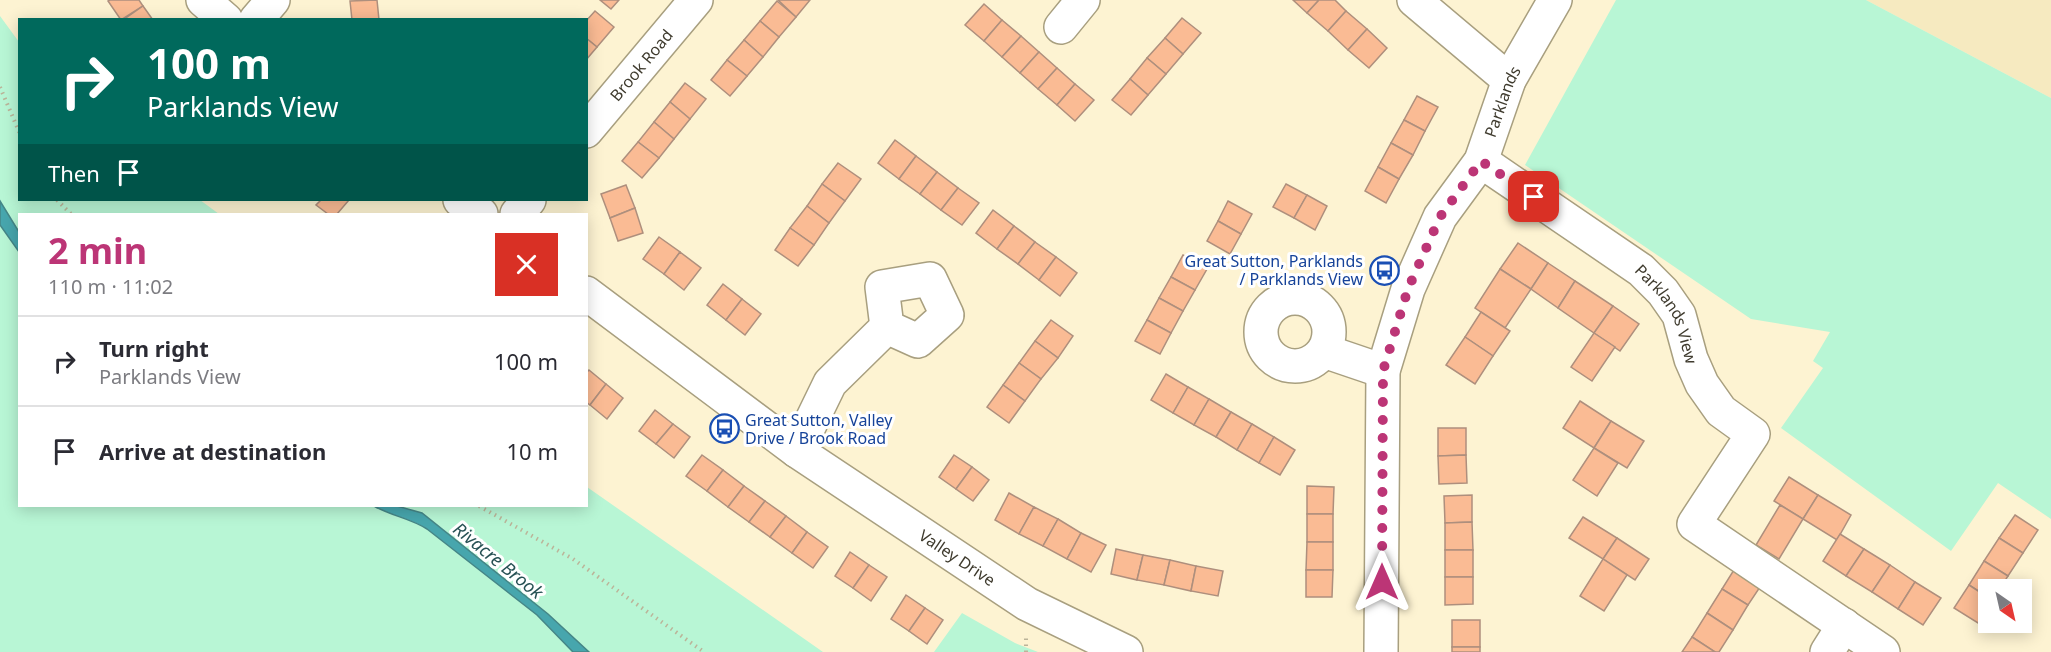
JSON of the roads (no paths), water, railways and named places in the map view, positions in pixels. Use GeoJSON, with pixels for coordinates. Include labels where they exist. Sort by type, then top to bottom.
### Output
{"type":"FeatureCollection","features":[{"type":"Feature","properties":{"kind":"street"},"geometry":{"type":"LineString","coordinates":[[203,0],[224,18]]}},
{"type":"Feature","properties":{"kind":"street"},"geometry":{"type":"LineString","coordinates":[[258,18],[273,0]]}},
{"type":"Feature","properties":{"kind":"street","name":"Brook Road"},"geometry":{"type":"LineString","coordinates":[[588,129],[696,0]]}},
{"type":"Feature","properties":{"kind":"street"},"geometry":{"type":"LineString","coordinates":[[1061,27],[1083,0]]}},
{"type":"Feature","properties":{"kind":"street"},"geometry":{"type":"LineString","coordinates":[[1414,0],[1509,80]]}},
{"type":"Feature","properties":{"kind":"street","name":"Parklands"},"geometry":{"type":"LineString","coordinates":[[1381,652],[1383,371],[1408,289],[1440,217],[1481,161],[1509,80],[1555,0]]}},
{"type":"Feature","properties":{"kind":"street","name":"Parklands View"},"geometry":{"type":"LineString","coordinates":[[1481,161],[1641,270],[1663,292],[1679,315],[1691,359],[1702,384],[1721,411],[1753,434],[1694,524],[1835,639]]}},
{"type":"Feature","properties":{"kind":"street"},"geometry":{"type":"LineString","coordinates":[[462,201],[480,213]]}},
{"type":"Feature","properties":{"kind":"street"},"geometry":{"type":"LineString","coordinates":[[517,213],[528,201]]}},
{"type":"Feature","properties":{"kind":"street","name":"Valley Drive"},"geometry":{"type":"LineString","coordinates":[[588,294],[797,451],[1027,604],[1126,652]]}},
{"type":"Feature","properties":{"kind":"street"},"geometry":{"type":"LineString","coordinates":[[797,451],[830,383],[887,327]]}},
{"type":"Feature","properties":{"kind":"street"},"geometry":{"type":"LineString","coordinates":[[1324,351],[1383,371]]}},
{"type":"Feature","properties":{"kind":"street"},"geometry":{"type":"LineString","coordinates":[[1835,639],[1883,652]]}},
{"type":"Feature","properties":{"kind":"water"},"geometry":{"type":"Polygon","coordinates":[[[0,201],[18,230],[18,251],[0,225],[0,201]]]}},
{"type":"Feature","properties":{"kind":"water"},"geometry":{"type":"Polygon","coordinates":[[[376,507],[401,507],[422,513],[548,614],[589,652],[573,652],[537,615],[427,529],[376,507]]]}},
{"type":"Feature","properties":{"kind":"place","name":"Great Sutton, Parklands / Parklands View"},"geometry":{"type":"Point","coordinates":[1384,270]}},
{"type":"Feature","properties":{"kind":"place","name":"Great Sutton, Valley Drive / Brook Road"},"geometry":{"type":"Point","coordinates":[724,429]}},
{"type":"Feature","properties":{"kind":"water label","name":"Rivacre Brook"},"geometry":{"type":"Point","coordinates":[498,561]}}]}
